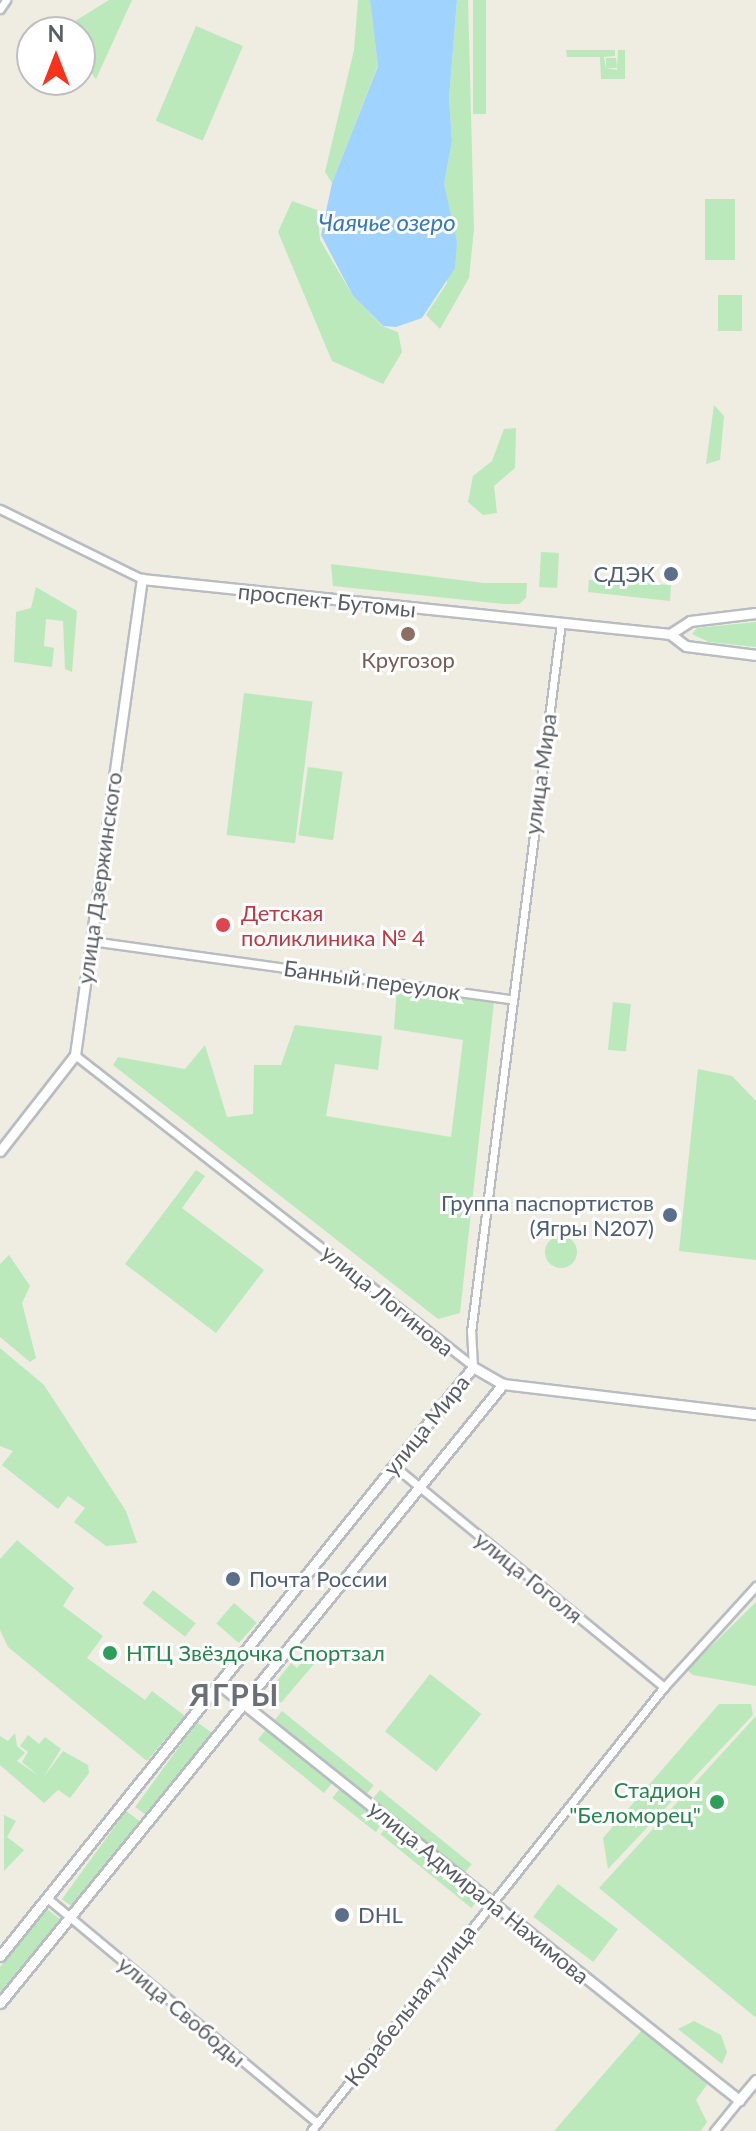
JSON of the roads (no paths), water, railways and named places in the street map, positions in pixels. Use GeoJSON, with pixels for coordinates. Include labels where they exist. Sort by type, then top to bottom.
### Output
{"type":"FeatureCollection","features":[{"type":"Feature","properties":{"kind":"street"},"geometry":{"type":"LineString","coordinates":[[0,9],[6,0]]}},
{"type":"Feature","properties":{"kind":"street","name":"проспект Бутомы"},"geometry":{"type":"LineString","coordinates":[[0,509],[142,579],[670,634],[686,646],[756,655]]}},
{"type":"Feature","properties":{"kind":"street","name":"улица Дзержинского"},"geometry":{"type":"LineString","coordinates":[[75,1055],[142,579]]}},
{"type":"Feature","properties":{"kind":"street","name":"проспект Бутомы"},"geometry":{"type":"LineString","coordinates":[[670,634],[690,621],[756,613]]}},
{"type":"Feature","properties":{"kind":"street","name":"улица Мира"},"geometry":{"type":"LineString","coordinates":[[0,1956],[473,1367],[471,1332],[561,623]]}},
{"type":"Feature","properties":{"kind":"street","name":"Банный переулок"},"geometry":{"type":"LineString","coordinates":[[91,941],[511,999]]}},
{"type":"Feature","properties":{"kind":"street"},"geometry":{"type":"LineString","coordinates":[[0,1151],[75,1055]]}},
{"type":"Feature","properties":{"kind":"street","name":"улица Логинова"},"geometry":{"type":"LineString","coordinates":[[75,1055],[473,1367],[503,1384],[756,1414]]}},
{"type":"Feature","properties":{"kind":"street","name":"улица Мира"},"geometry":{"type":"LineString","coordinates":[[0,2003],[503,1384]]}},
{"type":"Feature","properties":{"kind":"street","name":"улица Гоголя"},"geometry":{"type":"LineString","coordinates":[[394,1466],[664,1687]]}},
{"type":"Feature","properties":{"kind":"street","name":"Корабельная улица"},"geometry":{"type":"LineString","coordinates":[[311,2131],[664,1687],[756,1586]]}},
{"type":"Feature","properties":{"kind":"street","name":"улица Адмирала Нахимова"},"geometry":{"type":"LineString","coordinates":[[220,1685],[739,2100]]}},
{"type":"Feature","properties":{"kind":"street","name":"улица Свободы"},"geometry":{"type":"LineString","coordinates":[[47,1898],[317,2123]]}},
{"type":"Feature","properties":{"kind":"street"},"geometry":{"type":"LineString","coordinates":[[714,2131],[756,2080]]}},
{"type":"Feature","properties":{"kind":"water","name":"Чаячье озеро"},"geometry":{"type":"Polygon","coordinates":[[[370,0],[457,0],[449,98],[452,141],[444,184],[457,242],[455,268],[422,318],[396,327],[383,326],[353,296],[321,235],[332,183],[378,66],[370,0]]]}},
{"type":"Feature","properties":{"kind":"place","name":"СДЭК"},"geometry":{"type":"Point","coordinates":[671,574]}},
{"type":"Feature","properties":{"kind":"place","name":"Кругозор"},"geometry":{"type":"Point","coordinates":[408,634]}},
{"type":"Feature","properties":{"kind":"place","name":"Детская поликлиника № 4"},"geometry":{"type":"Point","coordinates":[223,925]}},
{"type":"Feature","properties":{"kind":"place","name":"Группа паспортистов (Ягры N207)"},"geometry":{"type":"Point","coordinates":[670,1215]}},
{"type":"Feature","properties":{"kind":"place","name":"Почта России"},"geometry":{"type":"Point","coordinates":[233,1579]}},
{"type":"Feature","properties":{"kind":"place","name":"НТЦ Звёздочка Спортзал"},"geometry":{"type":"Point","coordinates":[110,1653]}},
{"type":"Feature","properties":{"kind":"place","name":"Стадион \"Беломорец\""},"geometry":{"type":"Point","coordinates":[717,1802]}},
{"type":"Feature","properties":{"kind":"place","name":"DHL"},"geometry":{"type":"Point","coordinates":[342,1915]}},
{"type":"Feature","properties":{"kind":"district","name":"ЯГРЫ"},"geometry":{"type":"Point","coordinates":[235,1694]}}]}
